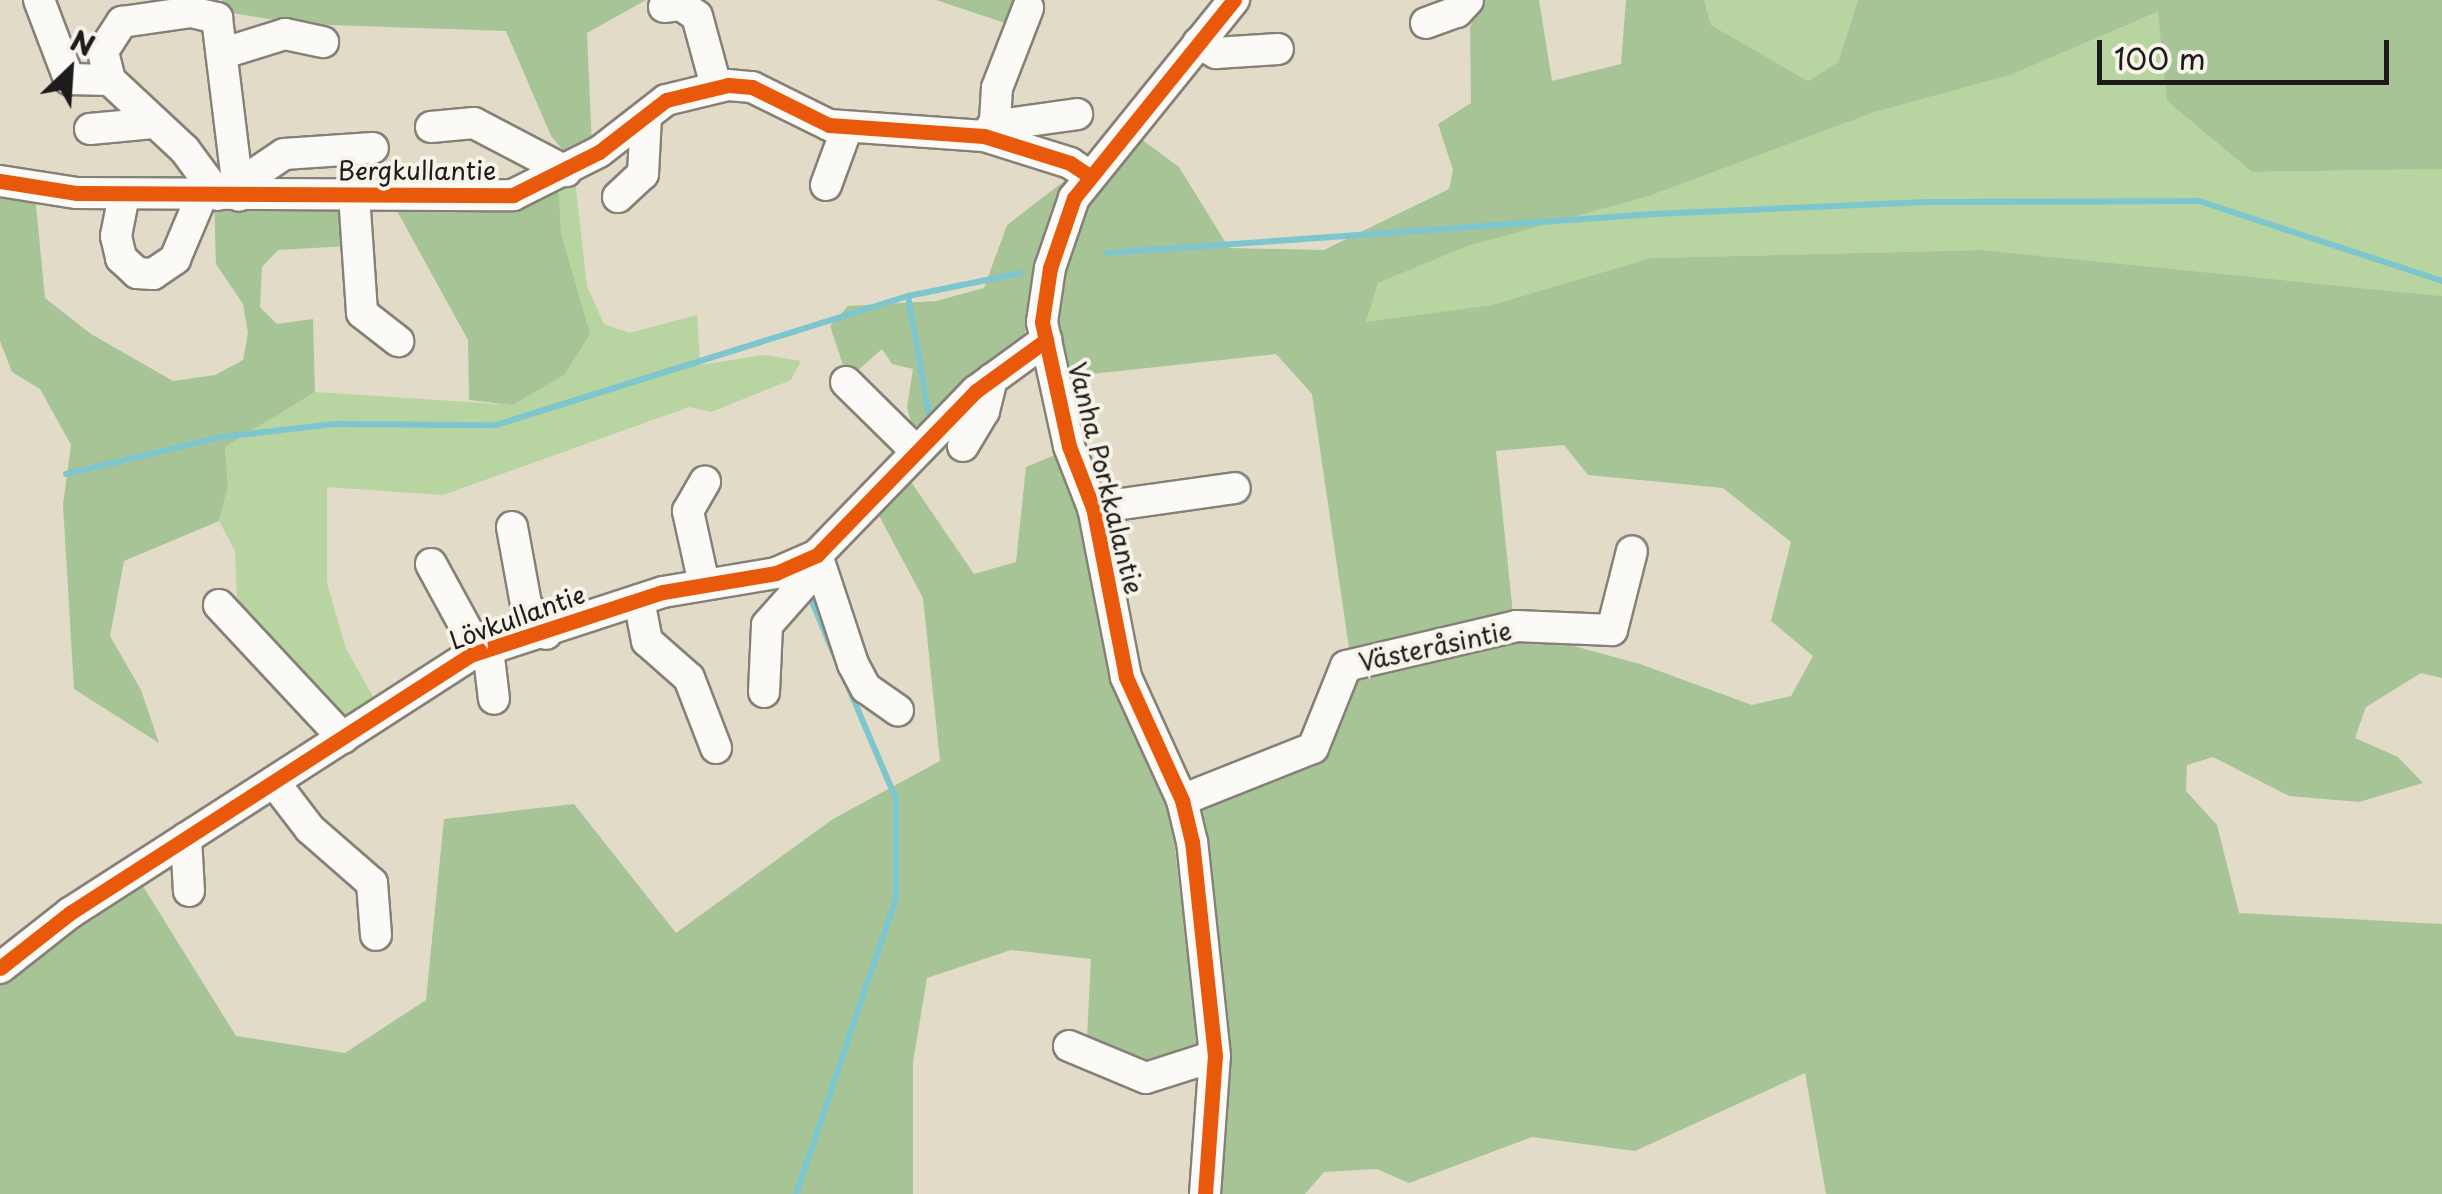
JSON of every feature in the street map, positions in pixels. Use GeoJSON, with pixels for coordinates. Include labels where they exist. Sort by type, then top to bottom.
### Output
{"type":"FeatureCollection","features":[{"type":"Feature","properties":{"kind":"street"},"geometry":{"type":"LineString","coordinates":[[40,0],[69,78],[110,80]]}},
{"type":"Feature","properties":{"kind":"street","name":"Vanha Porkkalantie"},"geometry":{"type":"LineString","coordinates":[[1205,1194],[1214,1142],[1215,1056],[1182,800],[1126,676],[1092,508],[1068,446],[1046,340],[1050,268],[1064,219],[1088,175],[1234,0]]}},
{"type":"Feature","properties":{"kind":"street"},"geometry":{"type":"LineString","coordinates":[[1426,23],[1457,12],[1468,0]]}},
{"type":"Feature","properties":{"kind":"street"},"geometry":{"type":"LineString","coordinates":[[664,6],[680,5],[697,16],[716,86]]}},
{"type":"Feature","properties":{"kind":"street"},"geometry":{"type":"LineString","coordinates":[[209,6],[223,29],[224,193],[185,150],[110,80],[104,52],[119,11],[209,6]]}},
{"type":"Feature","properties":{"kind":"street"},"geometry":{"type":"LineString","coordinates":[[1028,8],[997,88],[993,132],[1077,114]]}},
{"type":"Feature","properties":{"kind":"street"},"geometry":{"type":"LineString","coordinates":[[224,53],[285,34],[323,42]]}},
{"type":"Feature","properties":{"kind":"street"},"geometry":{"type":"LineString","coordinates":[[1198,43],[1216,53],[1278,49]]}},
{"type":"Feature","properties":{"kind":"street","name":"Bergkullantie"},"geometry":{"type":"LineString","coordinates":[[0,181],[124,195],[513,195],[566,171],[666,100],[716,86],[752,87],[847,128],[993,132],[1070,163],[1088,175]]}},
{"type":"Feature","properties":{"kind":"street"},"geometry":{"type":"LineString","coordinates":[[618,196],[644,174],[646,116]]}},
{"type":"Feature","properties":{"kind":"street"},"geometry":{"type":"LineString","coordinates":[[90,129],[153,123]]}},
{"type":"Feature","properties":{"kind":"street"},"geometry":{"type":"LineString","coordinates":[[431,127],[474,123],[566,171]]}},
{"type":"Feature","properties":{"kind":"street"},"geometry":{"type":"LineString","coordinates":[[826,185],[847,128]]}},
{"type":"Feature","properties":{"kind":"street"},"geometry":{"type":"LineString","coordinates":[[124,195],[116,236],[121,258],[137,273],[154,274],[175,259],[224,193],[284,154],[373,148]]}},
{"type":"Feature","properties":{"kind":"street"},"geometry":{"type":"LineString","coordinates":[[354,195],[362,313],[398,341]]}},
{"type":"Feature","properties":{"kind":"street","name":"Lövkullantie"},"geometry":{"type":"LineString","coordinates":[[0,968],[186,838],[484,650],[546,634],[638,600],[704,584],[776,573],[818,560],[915,450],[992,380],[1046,340]]}},
{"type":"Feature","properties":{"kind":"street"},"geometry":{"type":"LineString","coordinates":[[963,446],[984,411],[992,380]]}},
{"type":"Feature","properties":{"kind":"street"},"geometry":{"type":"LineString","coordinates":[[846,382],[915,450]]}},
{"type":"Feature","properties":{"kind":"street"},"geometry":{"type":"LineString","coordinates":[[704,584],[688,511],[705,482]]}},
{"type":"Feature","properties":{"kind":"street"},"geometry":{"type":"LineString","coordinates":[[1092,508],[1235,488]]}},
{"type":"Feature","properties":{"kind":"street"},"geometry":{"type":"LineString","coordinates":[[512,527],[526,604],[546,634]]}},
{"type":"Feature","properties":{"kind":"street","name":"Västeråsintie"},"geometry":{"type":"LineString","coordinates":[[1182,800],[1313,748],[1346,666],[1516,626],[1612,630],[1632,550]]}},
{"type":"Feature","properties":{"kind":"street"},"geometry":{"type":"LineString","coordinates":[[764,692],[767,626],[818,560]]}},
{"type":"Feature","properties":{"kind":"street"},"geometry":{"type":"LineString","coordinates":[[818,560],[866,688],[898,710]]}},
{"type":"Feature","properties":{"kind":"street"},"geometry":{"type":"LineString","coordinates":[[431,564],[484,650],[494,699]]}},
{"type":"Feature","properties":{"kind":"street"},"geometry":{"type":"LineString","coordinates":[[638,600],[647,640],[689,678],[716,748]]}},
{"type":"Feature","properties":{"kind":"street"},"geometry":{"type":"LineString","coordinates":[[219,605],[343,738]]}},
{"type":"Feature","properties":{"kind":"street"},"geometry":{"type":"LineString","coordinates":[[274,782],[310,829],[372,883],[376,935]]}},
{"type":"Feature","properties":{"kind":"street"},"geometry":{"type":"LineString","coordinates":[[186,838],[190,891]]}},
{"type":"Feature","properties":{"kind":"street"},"geometry":{"type":"LineString","coordinates":[[1069,1046],[1146,1078],[1215,1056]]}},
{"type":"Feature","properties":{"kind":"green space"},"geometry":{"type":"Polygon","coordinates":[[[222,0],[646,0],[587,33],[592,148],[571,160],[551,136],[506,31],[299,24],[226,12],[222,0]]]}},
{"type":"Feature","properties":{"kind":"green space"},"geometry":{"type":"Polygon","coordinates":[[[936,0],[1014,0],[1005,23],[936,0]]]}},
{"type":"Feature","properties":{"kind":"green space"},"geometry":{"type":"Polygon","coordinates":[[[1482,0],[1539,0],[1552,81],[1621,64],[1626,0],[1704,0],[1711,25],[1808,81],[1838,62],[1858,0],[2442,0],[2442,169],[2252,172],[2167,101],[2158,12],[2010,75],[1875,112],[1649,196],[1468,246],[1378,283],[1366,322],[1492,305],[1651,258],[1982,250],[2442,296],[2442,678],[2421,673],[2366,707],[2355,738],[2398,757],[2423,783],[2359,802],[2289,796],[2213,757],[2187,765],[2186,791],[2217,825],[2239,913],[2442,924],[2442,1194],[1826,1194],[1805,1073],[1635,1151],[1532,1137],[1409,1183],[1377,1169],[1324,1172],[1305,1194],[1211,1194],[1191,803],[1317,753],[1351,670],[1515,630],[1640,664],[1752,705],[1791,696],[1813,656],[1771,621],[1791,542],[1723,488],[1588,475],[1564,445],[1496,451],[1514,623],[1351,662],[1312,394],[1276,354],[1064,377],[1051,319],[1077,216],[1137,136],[1179,167],[1229,248],[1324,250],[1449,189],[1453,170],[1438,124],[1471,103],[1470,27],[1482,0]]]}},
{"type":"Feature","properties":{"kind":"green space"},"geometry":{"type":"Polygon","coordinates":[[[1704,0],[1858,0],[1838,62],[1808,81],[1711,25],[1704,0]]]}},
{"type":"Feature","properties":{"kind":"green space"},"geometry":{"type":"Polygon","coordinates":[[[2159,12],[2167,101],[2252,172],[2442,169],[2442,296],[1982,250],[1651,258],[1492,305],[1365,323],[1378,283],[1468,246],[1649,196],[1875,112],[2010,75],[2159,12]]]}},
{"type":"Feature","properties":{"kind":"green space"},"geometry":{"type":"Polygon","coordinates":[[[574,171],[587,286],[604,324],[629,333],[697,315],[700,365],[764,355],[801,361],[791,380],[711,412],[689,407],[443,495],[327,487],[327,583],[346,649],[376,702],[346,723],[238,625],[235,551],[219,521],[228,486],[225,447],[315,392],[512,405],[589,334],[561,233],[559,193],[574,171]]]}},
{"type":"Feature","properties":{"kind":"green space"},"geometry":{"type":"Polygon","coordinates":[[[1067,179],[1051,210],[1030,323],[1018,345],[923,425],[912,426],[907,407],[913,369],[892,364],[882,349],[855,373],[844,368],[830,326],[848,306],[936,301],[984,288],[1007,225],[1067,179]]]}},
{"type":"Feature","properties":{"kind":"green space"},"geometry":{"type":"Polygon","coordinates":[[[0,186],[35,194],[45,298],[91,334],[173,381],[215,375],[243,360],[248,333],[243,304],[216,264],[214,198],[348,200],[349,246],[278,250],[262,267],[260,307],[277,324],[313,319],[315,392],[225,447],[228,486],[219,521],[124,561],[110,636],[141,690],[159,743],[74,689],[63,505],[71,445],[40,389],[12,372],[0,341],[0,186]]]}},
{"type":"Feature","properties":{"kind":"green space"},"geometry":{"type":"Polygon","coordinates":[[[545,189],[559,193],[561,233],[590,334],[564,375],[512,405],[469,400],[468,340],[392,202],[545,189]]]}},
{"type":"Feature","properties":{"kind":"green space"},"geometry":{"type":"Polygon","coordinates":[[[1065,451],[1169,797],[1198,1045],[1147,1059],[1087,1037],[1091,959],[1011,950],[927,978],[913,1062],[913,1194],[0,1194],[0,975],[136,875],[236,1036],[345,1053],[426,1000],[444,819],[574,804],[676,933],[833,819],[940,761],[923,598],[876,510],[905,473],[974,574],[1016,562],[1026,467],[1065,451]]]}},
{"type":"Feature","properties":{"kind":"waterway"},"geometry":{"type":"LineString","coordinates":[[1107,253],[1654,214],[1927,202],[2199,201],[2442,281]]}},
{"type":"Feature","properties":{"kind":"waterway"},"geometry":{"type":"LineString","coordinates":[[929,414],[908,296],[1021,273]]}},
{"type":"Feature","properties":{"kind":"waterway"},"geometry":{"type":"LineString","coordinates":[[66,474],[221,437],[334,424],[496,425],[908,296]]}},
{"type":"Feature","properties":{"kind":"waterway"},"geometry":{"type":"LineString","coordinates":[[815,590],[811,599],[835,657]]}},
{"type":"Feature","properties":{"kind":"waterway"},"geometry":{"type":"LineString","coordinates":[[796,1194],[896,899],[896,799],[846,682]]}},
{"type":"Feature","properties":{"kind":"cycle path"},"geometry":{"type":"LineString","coordinates":[[1205,1194],[1215,1056],[1192,842],[1182,800],[1126,677],[1093,508],[1069,446],[1042,322],[1050,268],[1074,198],[1234,0]]}},
{"type":"Feature","properties":{"kind":"cycle path"},"geometry":{"type":"LineString","coordinates":[[0,181],[77,193],[513,195],[599,152],[666,100],[728,85],[752,87],[829,125],[984,136],[1070,163],[1088,175]]}},
{"type":"Feature","properties":{"kind":"cycle path"},"geometry":{"type":"LineString","coordinates":[[0,968],[70,913],[470,655],[663,592],[776,573],[817,555],[976,391],[1046,340]]}}]}
